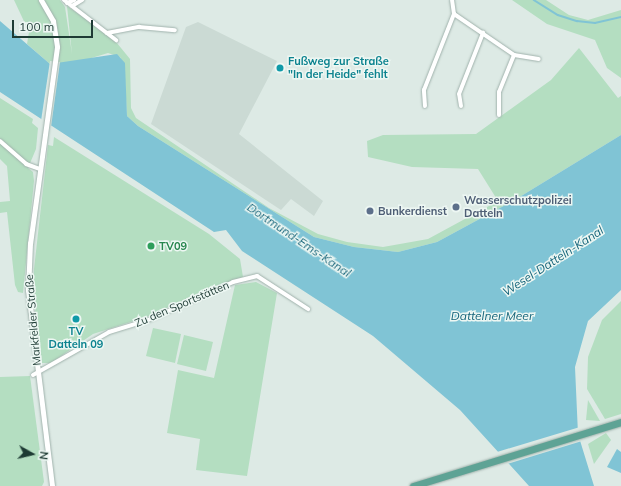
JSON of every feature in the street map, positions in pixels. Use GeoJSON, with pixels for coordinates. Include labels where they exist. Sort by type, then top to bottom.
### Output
{"type":"FeatureCollection","features":[{"type":"Feature","properties":{"kind":"main road"},"geometry":{"type":"LineString","coordinates":[[413,486],[621,422]]}},
{"type":"Feature","properties":{"kind":"street","name":"Markfelder Straße"},"geometry":{"type":"LineString","coordinates":[[41,0],[56,32],[56,59],[40,169],[28,271],[36,374],[52,486]]}},
{"type":"Feature","properties":{"kind":"street"},"geometry":{"type":"LineString","coordinates":[[66,1],[74,0]]}},
{"type":"Feature","properties":{"kind":"street"},"geometry":{"type":"LineString","coordinates":[[72,6],[82,0]]}},
{"type":"Feature","properties":{"kind":"street"},"geometry":{"type":"LineString","coordinates":[[425,106],[424,90],[454,14],[452,0]]}},
{"type":"Feature","properties":{"kind":"street"},"geometry":{"type":"LineString","coordinates":[[66,1],[116,40]]}},
{"type":"Feature","properties":{"kind":"street"},"geometry":{"type":"LineString","coordinates":[[454,14],[514,55],[539,59]]}},
{"type":"Feature","properties":{"kind":"street"},"geometry":{"type":"LineString","coordinates":[[107,32],[139,27],[175,30]]}},
{"type":"Feature","properties":{"kind":"street"},"geometry":{"type":"LineString","coordinates":[[461,106],[459,94],[483,33]]}},
{"type":"Feature","properties":{"kind":"street"},"geometry":{"type":"LineString","coordinates":[[499,115],[499,92],[514,55]]}},
{"type":"Feature","properties":{"kind":"street"},"geometry":{"type":"LineString","coordinates":[[0,141],[26,164],[40,169]]}},
{"type":"Feature","properties":{"kind":"street","name":"Zu den Sportstätten"},"geometry":{"type":"LineString","coordinates":[[36,374],[109,332],[146,321],[233,282],[257,276],[308,309]]}},
{"type":"Feature","properties":{"kind":"shaded area"},"geometry":{"type":"Polygon","coordinates":[[[198,22],[277,61],[239,134],[323,201],[314,216],[291,199],[281,210],[151,124],[186,27],[198,22]]]}},
{"type":"Feature","properties":{"kind":"green space"},"geometry":{"type":"Polygon","coordinates":[[[14,0],[60,0],[65,7],[72,54],[67,6],[112,37],[130,59],[131,108],[136,118],[269,208],[318,234],[347,242],[383,247],[428,239],[498,201],[478,169],[412,167],[368,157],[367,141],[383,135],[476,134],[551,80],[579,48],[618,98],[621,96],[621,135],[513,201],[437,242],[398,252],[354,247],[314,237],[138,126],[127,116],[124,64],[120,57],[108,53],[75,63],[50,64],[27,44],[29,32],[14,0]]]}},
{"type":"Feature","properties":{"kind":"green space"},"geometry":{"type":"Polygon","coordinates":[[[512,0],[546,0],[569,15],[588,20],[621,10],[621,78],[607,68],[595,40],[547,24],[512,0]]]}},
{"type":"Feature","properties":{"kind":"green space"},"geometry":{"type":"Polygon","coordinates":[[[0,98],[33,119],[32,123],[38,128],[36,149],[28,168],[33,172],[34,181],[23,293],[18,292],[15,285],[7,212],[0,213],[0,202],[10,201],[7,166],[0,159],[0,98]]]}},
{"type":"Feature","properties":{"kind":"green space","name":"TV09"},"geometry":{"type":"Polygon","coordinates":[[[54,137],[209,234],[240,259],[243,277],[203,291],[149,316],[93,334],[51,363],[42,363],[33,293],[34,269],[48,145],[53,146],[54,137]]]}},
{"type":"Feature","properties":{"kind":"green space"},"geometry":{"type":"Polygon","coordinates":[[[256,282],[277,293],[247,476],[196,470],[200,439],[167,433],[178,370],[214,378],[235,285],[256,282]]]}},
{"type":"Feature","properties":{"kind":"green space"},"geometry":{"type":"Polygon","coordinates":[[[621,301],[621,414],[605,419],[587,389],[588,357],[602,320],[621,301]]]}},
{"type":"Feature","properties":{"kind":"green space"},"geometry":{"type":"Polygon","coordinates":[[[153,328],[181,334],[175,363],[146,356],[153,328]]]}},
{"type":"Feature","properties":{"kind":"green space"},"geometry":{"type":"Polygon","coordinates":[[[184,335],[213,342],[206,371],[177,364],[184,335]]]}},
{"type":"Feature","properties":{"kind":"green space"},"geometry":{"type":"Polygon","coordinates":[[[30,376],[44,482],[42,486],[0,486],[0,377],[30,376]]]}},
{"type":"Feature","properties":{"kind":"green space"},"geometry":{"type":"Polygon","coordinates":[[[588,400],[600,421],[586,420],[588,400]]]}},
{"type":"Feature","properties":{"kind":"green space"},"geometry":{"type":"Polygon","coordinates":[[[606,433],[611,440],[594,464],[588,444],[606,433]]]}},
{"type":"Feature","properties":{"kind":"water","name":"Dattelner Meer"},"geometry":{"type":"Polygon","coordinates":[[[0,21],[50,64],[117,54],[125,63],[127,116],[138,126],[314,237],[354,247],[398,252],[437,242],[513,201],[621,135],[621,290],[588,321],[575,367],[578,434],[594,486],[529,486],[460,410],[373,336],[242,251],[226,230],[214,232],[0,92],[0,21]]]}},
{"type":"Feature","properties":{"kind":"water"},"geometry":{"type":"Polygon","coordinates":[[[617,449],[621,452],[621,473],[607,467],[617,449]]]}},
{"type":"Feature","properties":{"kind":"pier"},"geometry":{"type":"Polygon","coordinates":[[[50,61],[60,62],[51,127],[41,121],[50,61]]]}},
{"type":"Feature","properties":{"kind":"pier"},"geometry":{"type":"Polygon","coordinates":[[[580,427],[582,441],[507,464],[497,452],[580,427]]]}},
{"type":"Feature","properties":{"kind":"waterway"},"geometry":{"type":"LineString","coordinates":[[534,0],[558,15],[577,21],[595,23],[621,17]]}},
{"type":"Feature","properties":{"kind":"place","name":"Fußweg zur Straße \"In der Heide\" fehlt"},"geometry":{"type":"Point","coordinates":[280,68]}},
{"type":"Feature","properties":{"kind":"place","name":"Wasserschutzpolizei Datteln"},"geometry":{"type":"Point","coordinates":[456,207]}},
{"type":"Feature","properties":{"kind":"place","name":"Bunkerdienst"},"geometry":{"type":"Point","coordinates":[370,211]}},
{"type":"Feature","properties":{"kind":"place","name":"TV09"},"geometry":{"type":"Point","coordinates":[151,246]}},
{"type":"Feature","properties":{"kind":"place","name":"TV Datteln 09"},"geometry":{"type":"Point","coordinates":[76,319]}},
{"type":"Feature","properties":{"kind":"water label","name":"Dortmund-Ems-Kanal"},"geometry":{"type":"Point","coordinates":[299,240]}},
{"type":"Feature","properties":{"kind":"water label","name":"Wesel-Datteln-Kanal"},"geometry":{"type":"Point","coordinates":[553,261]}}]}
